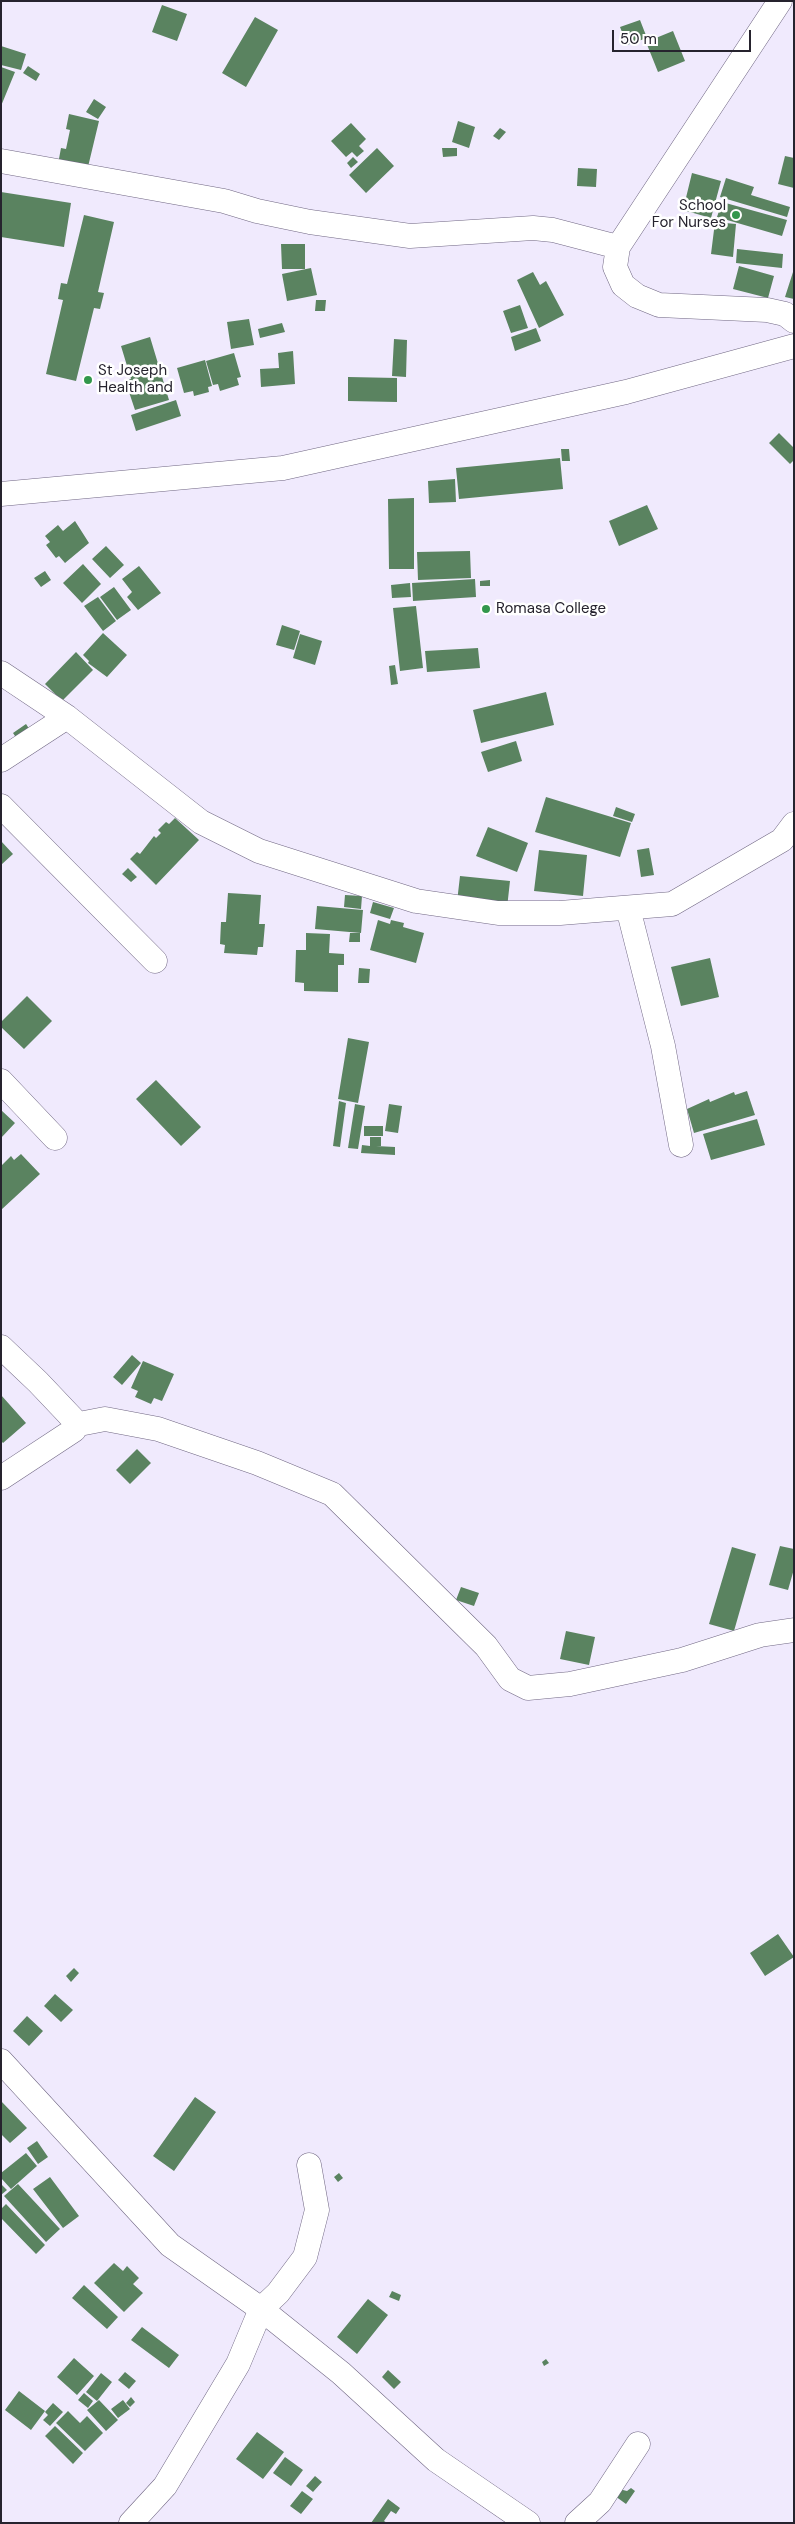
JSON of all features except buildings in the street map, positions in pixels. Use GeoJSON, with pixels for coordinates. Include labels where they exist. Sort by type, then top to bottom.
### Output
{"type":"FeatureCollection","features":[{"type":"Feature","properties":{"kind":"street"},"geometry":{"type":"LineString","coordinates":[[780,1],[618,247],[615,267],[623,285],[637,296],[659,305],[767,310],[785,314],[794,321]]}},
{"type":"Feature","properties":{"kind":"street"},"geometry":{"type":"LineString","coordinates":[[1,161],[224,201],[257,211],[310,222],[410,236],[533,228],[553,230],[618,247]]}},
{"type":"Feature","properties":{"kind":"street"},"geometry":{"type":"LineString","coordinates":[[1,494],[283,468],[626,392],[794,346]]}},
{"type":"Feature","properties":{"kind":"street"},"geometry":{"type":"LineString","coordinates":[[1,673],[67,717],[201,822],[259,851],[416,901],[489,912],[560,913],[672,904],[782,840],[794,824]]}},
{"type":"Feature","properties":{"kind":"street"},"geometry":{"type":"LineString","coordinates":[[1,760],[67,717]]}},
{"type":"Feature","properties":{"kind":"street"},"geometry":{"type":"LineString","coordinates":[[1,806],[155,961]]}},
{"type":"Feature","properties":{"kind":"street"},"geometry":{"type":"LineString","coordinates":[[628,908],[663,1046],[681,1145]]}},
{"type":"Feature","properties":{"kind":"street"},"geometry":{"type":"LineString","coordinates":[[1,1081],[55,1138]]}},
{"type":"Feature","properties":{"kind":"street"},"geometry":{"type":"LineString","coordinates":[[1,1347],[74,1420],[74,1430],[1,1478]]}},
{"type":"Feature","properties":{"kind":"street"},"geometry":{"type":"LineString","coordinates":[[74,1425],[105,1419],[158,1429],[257,1463],[332,1494],[486,1646],[510,1679],[528,1688],[570,1684],[682,1660],[760,1635],[794,1630]]}},
{"type":"Feature","properties":{"kind":"street"},"geometry":{"type":"LineString","coordinates":[[1,2061],[170,2245],[261,2309],[341,2374],[436,2460],[528,2523]]}},
{"type":"Feature","properties":{"kind":"street"},"geometry":{"type":"LineString","coordinates":[[131,2523],[165,2486],[238,2364],[261,2309],[278,2293],[305,2257],[317,2210],[309,2165]]}},
{"type":"Feature","properties":{"kind":"street"},"geometry":{"type":"LineString","coordinates":[[577,2523],[600,2502],[638,2444]]}},
{"type":"Feature","properties":{"kind":"place","name":"School For Nurses"},"geometry":{"type":"Point","coordinates":[736,215]}},
{"type":"Feature","properties":{"kind":"place","name":"St Joseph Health and"},"geometry":{"type":"Point","coordinates":[88,380]}},
{"type":"Feature","properties":{"kind":"place","name":"Romasa College"},"geometry":{"type":"Point","coordinates":[486,609]}}]}
